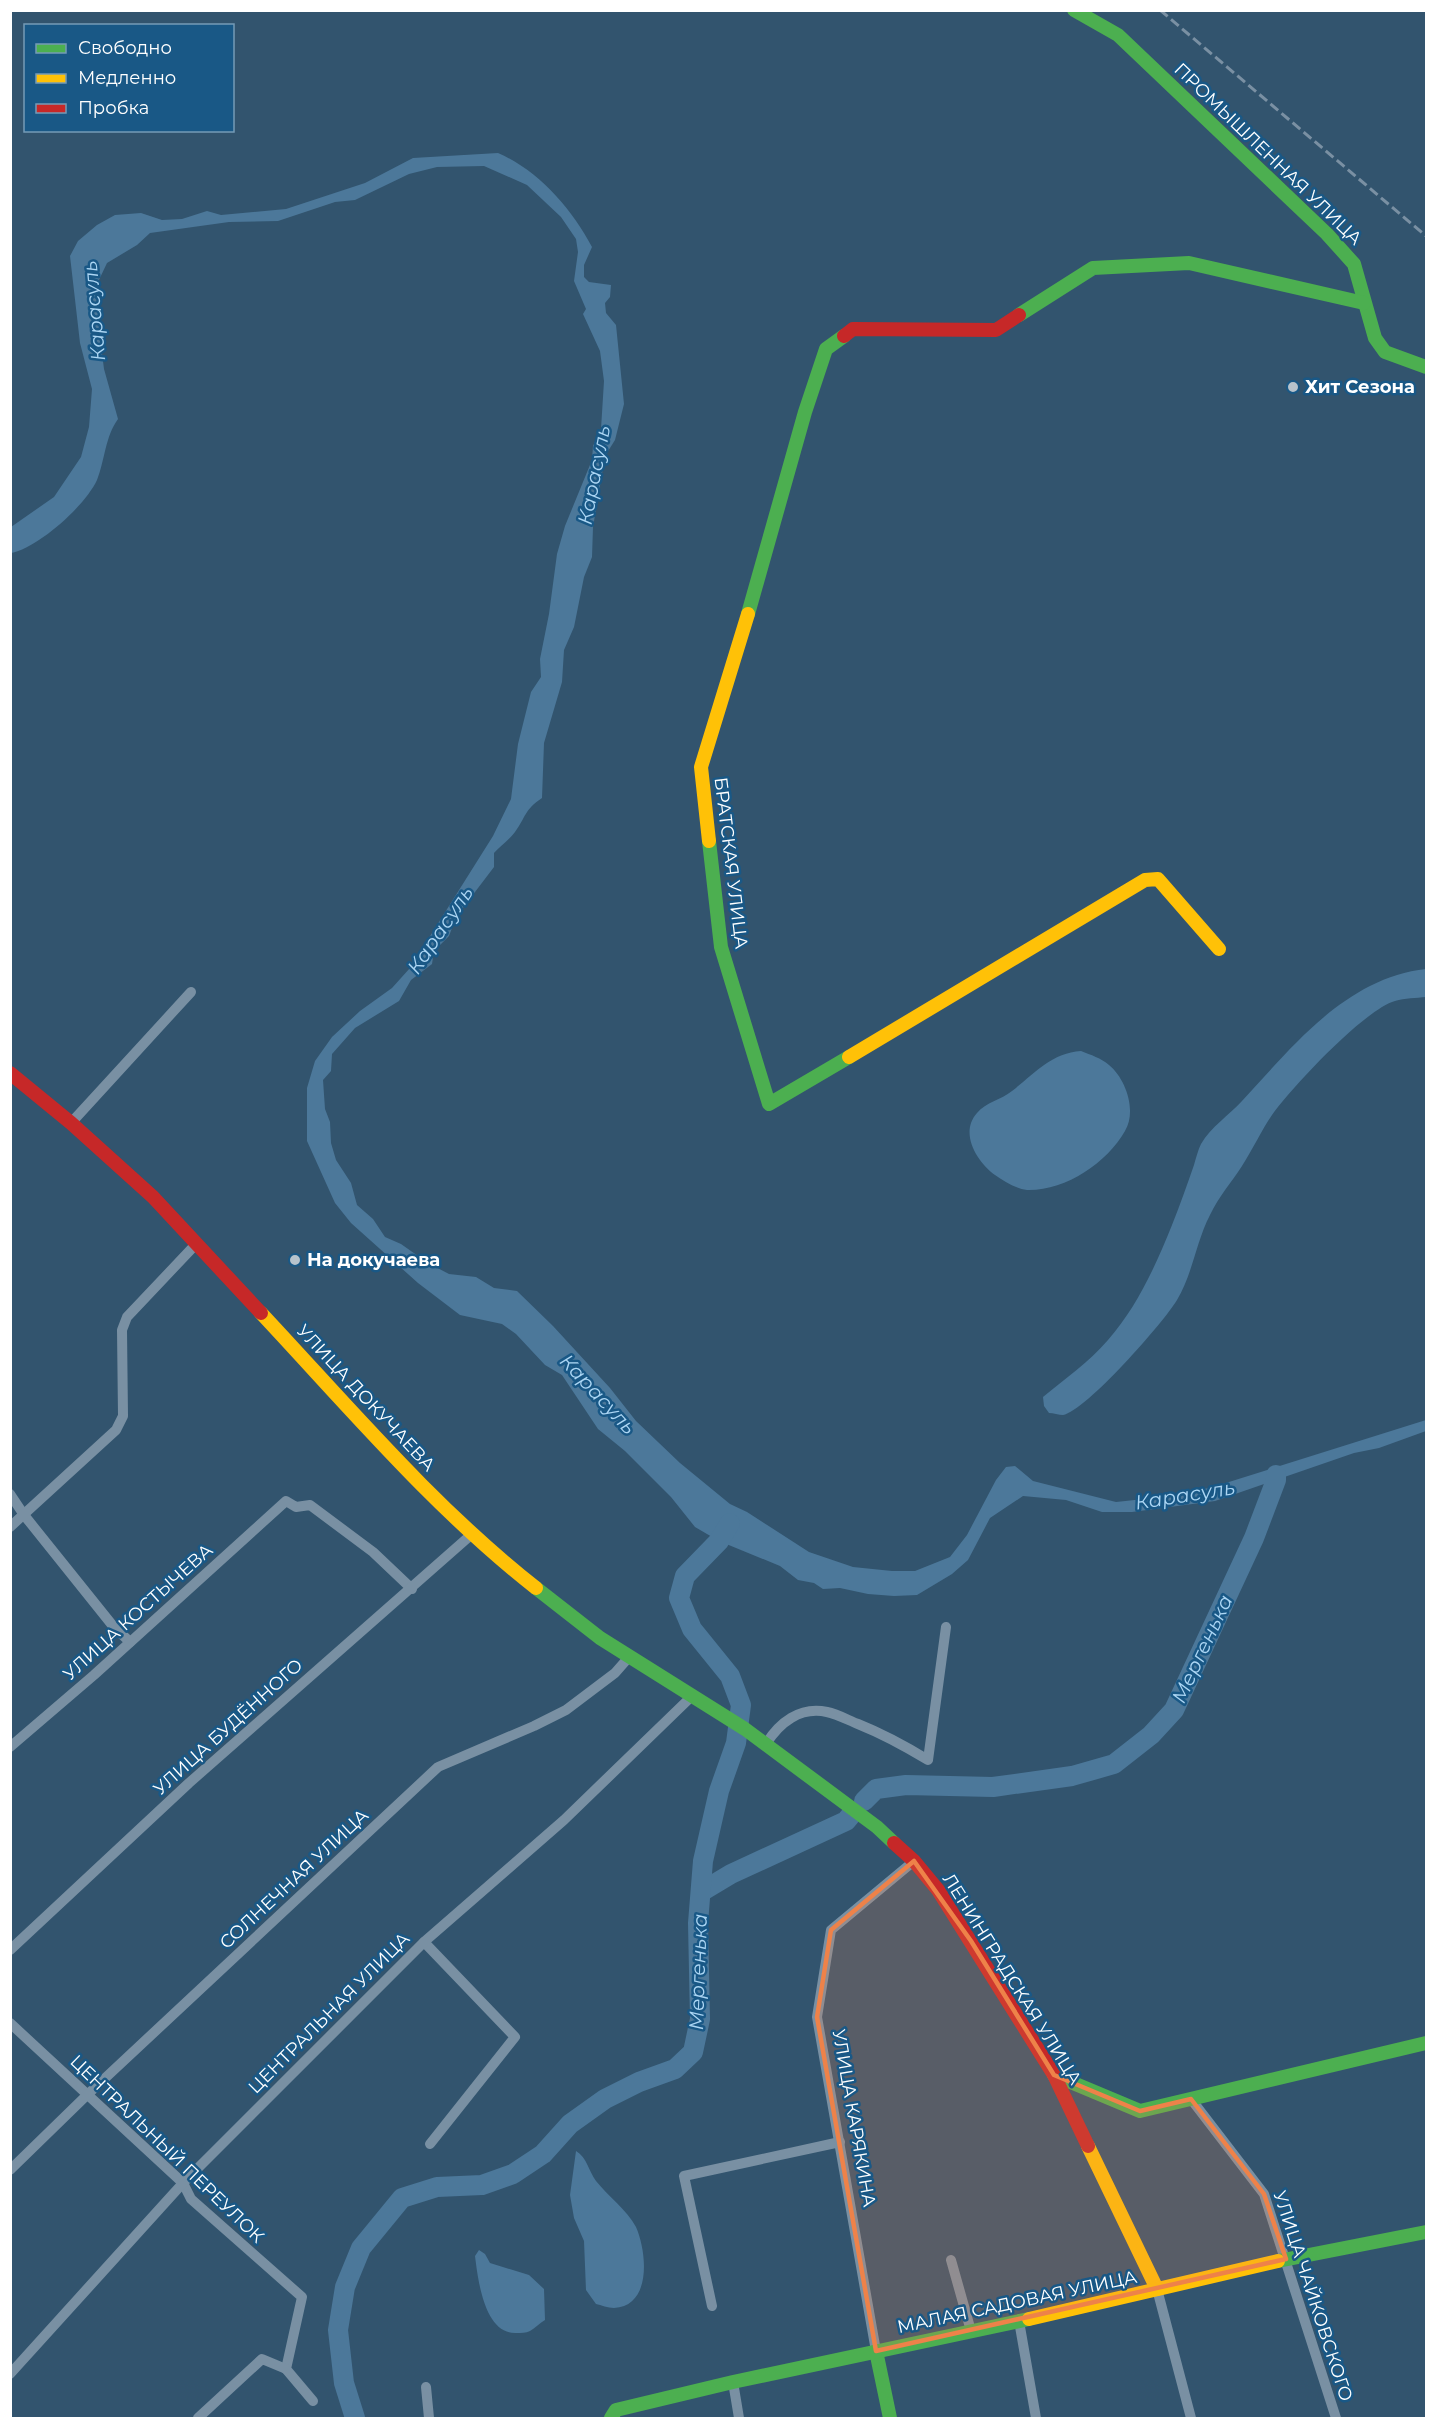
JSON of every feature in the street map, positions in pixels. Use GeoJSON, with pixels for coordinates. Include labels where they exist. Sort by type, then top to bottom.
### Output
{"type":"FeatureCollection","features":[{"type":"Feature","properties":{"kind":"street","name":"ПРОМЫШЛЕННАЯ УЛИЦА"},"geometry":{"type":"LineString","coordinates":[[1074,10],[1118,35],[1328,234],[1354,264],[1375,338],[1385,352],[1426,367]]}},
{"type":"Feature","properties":{"kind":"street","name":"БРАТСКАЯ УЛИЦА"},"geometry":{"type":"LineString","coordinates":[[1219,949],[1158,879],[1145,880],[769,1104],[721,947],[701,767],[761,570],[805,412],[826,350],[852,328],[996,330],[1093,268],[1189,263],[1364,303]]}},
{"type":"Feature","properties":{"kind":"street"},"geometry":{"type":"LineString","coordinates":[[71,1123],[191,992]]}},
{"type":"Feature","properties":{"kind":"street","name":"УЛИЦА ДОКУЧАЕВА"},"geometry":{"type":"LineString","coordinates":[[10,1073],[71,1123],[153,1197],[396,1458],[472,1534],[535,1589],[629,1657],[745,1729]]}},
{"type":"Feature","properties":{"kind":"street"},"geometry":{"type":"LineString","coordinates":[[10,1527],[116,1430],[123,1416],[122,1330],[127,1317],[197,1243]]}},
{"type":"Feature","properties":{"kind":"street"},"geometry":{"type":"LineString","coordinates":[[10,1494],[24,1515],[113,1626],[130,1642]]}},
{"type":"Feature","properties":{"kind":"street","name":"УЛИЦА КОСТЫЧЕВА"},"geometry":{"type":"LineString","coordinates":[[10,1747],[286,1501],[296,1507],[310,1505],[372,1552],[412,1589]]}},
{"type":"Feature","properties":{"kind":"street","name":"УЛИЦА БУДЁННОГО"},"geometry":{"type":"LineString","coordinates":[[10,1950],[189,1783],[472,1534]]}},
{"type":"Feature","properties":{"kind":"street"},"geometry":{"type":"LineString","coordinates":[[766,1744],[775,1730],[788,1718],[809,1712],[826,1712],[890,1737],[928,1760],[946,1627]]}},
{"type":"Feature","properties":{"kind":"street","name":"СОЛНЕЧНАЯ УЛИЦА"},"geometry":{"type":"LineString","coordinates":[[10,2170],[87,2095],[438,1767],[566,1710],[615,1673],[629,1657]]}},
{"type":"Feature","properties":{"kind":"street","name":"ЦЕНТРАЛЬНАЯ УЛИЦА"},"geometry":{"type":"LineString","coordinates":[[10,2374],[183,2183],[424,1942],[564,1820],[691,1697]]}},
{"type":"Feature","properties":{"kind":"street","name":"ЛЕНИНГРАДСКАЯ УЛИЦА"},"geometry":{"type":"LineString","coordinates":[[745,1729],[877,1827],[914,1861],[938,1890],[1054,2074],[1157,2289],[1191,2418]]}},
{"type":"Feature","properties":{"kind":"street","name":"УЛИЦА КАРЯКИНА"},"geometry":{"type":"LineString","coordinates":[[890,2418],[817,2017],[831,1930],[914,1861]]}},
{"type":"Feature","properties":{"kind":"street"},"geometry":{"type":"LineString","coordinates":[[424,1942],[515,2037],[430,2144]]}},
{"type":"Feature","properties":{"kind":"street","name":"ЦЕНТРАЛЬНЫЙ ПЕРЕУЛОК"},"geometry":{"type":"LineString","coordinates":[[10,2023],[183,2183],[191,2199],[302,2297],[286,2369]]}},
{"type":"Feature","properties":{"kind":"street"},"geometry":{"type":"LineString","coordinates":[[1054,2074],[1140,2110],[1426,2043]]}},
{"type":"Feature","properties":{"kind":"street","name":"УЛИЦА ЧАЙКОВСКОГО"},"geometry":{"type":"LineString","coordinates":[[1191,2099],[1264,2194],[1336,2418]]}},
{"type":"Feature","properties":{"kind":"street"},"geometry":{"type":"LineString","coordinates":[[712,2306],[684,2176],[840,2142]]}},
{"type":"Feature","properties":{"kind":"street","name":"МАЛАЯ САДОВАЯ УЛИЦА"},"geometry":{"type":"LineString","coordinates":[[613,2414],[733,2382],[1019,2321],[1286,2259],[1426,2232]]}},
{"type":"Feature","properties":{"kind":"street"},"geometry":{"type":"LineString","coordinates":[[951,2260],[971,2331]]}},
{"type":"Feature","properties":{"kind":"street"},"geometry":{"type":"LineString","coordinates":[[1019,2321],[1036,2418]]}},
{"type":"Feature","properties":{"kind":"street"},"geometry":{"type":"LineString","coordinates":[[198,2418],[262,2359],[286,2369],[313,2401]]}},
{"type":"Feature","properties":{"kind":"street"},"geometry":{"type":"LineString","coordinates":[[733,2382],[740,2418]]}},
{"type":"Feature","properties":{"kind":"street"},"geometry":{"type":"LineString","coordinates":[[426,2387],[429,2418]]}},
{"type":"Feature","properties":{"kind":"highlighted area"},"geometry":{"type":"Polygon","coordinates":[[[914,1861],[971,1941],[1054,2075],[1140,2111],[1191,2099],[1264,2194],[1286,2259],[876,2351],[817,2017],[831,1930],[914,1861]]]}},
{"type":"Feature","properties":{"kind":"water","name":"Карасуль"},"geometry":{"type":"Polygon","coordinates":[[[498,153],[527,170],[552,192],[574,218],[592,247],[584,265],[584,277],[589,282],[611,285],[610,297],[605,303],[606,313],[616,325],[624,404],[615,440],[605,456],[593,527],[592,557],[584,577],[574,627],[564,650],[562,682],[544,743],[542,798],[532,806],[515,832],[494,853],[494,867],[456,917],[449,936],[434,951],[432,964],[411,980],[399,1001],[355,1028],[332,1054],[331,1071],[323,1080],[331,1143],[336,1160],[351,1183],[357,1205],[373,1219],[385,1237],[401,1244],[428,1263],[449,1274],[476,1277],[494,1288],[517,1291],[610,1388],[636,1421],[680,1463],[730,1504],[747,1512],[809,1552],[853,1567],[915,1571],[950,1557],[967,1535],[996,1480],[1006,1467],[1015,1466],[1033,1481],[1116,1502],[1172,1496],[1213,1487],[1426,1420],[1426,1431],[1215,1501],[1132,1512],[1102,1512],[1066,1500],[1023,1496],[990,1518],[968,1560],[952,1574],[917,1595],[894,1596],[868,1594],[840,1588],[823,1589],[814,1583],[798,1580],[780,1566],[719,1541],[695,1527],[671,1497],[625,1451],[598,1429],[562,1375],[545,1365],[516,1334],[502,1324],[460,1315],[418,1283],[351,1223],[335,1203],[307,1141],[307,1088],[315,1061],[332,1037],[360,1011],[392,988],[410,968],[493,836],[511,799],[518,744],[531,692],[541,677],[540,659],[557,554],[565,526],[592,460],[593,446],[601,429],[604,381],[600,351],[583,314],[586,309],[574,281],[578,252],[576,239],[561,217],[527,185],[484,166],[437,167],[409,174],[355,200],[335,202],[278,221],[229,222],[150,233],[137,245],[107,263],[98,282],[99,330],[104,369],[118,419],[110,433],[97,480],[82,502],[60,524],[34,543],[11,553],[11,527],[54,497],[81,457],[89,427],[92,389],[80,343],[70,256],[78,241],[97,225],[115,215],[141,213],[162,220],[182,219],[207,211],[221,215],[286,209],[365,183],[413,158],[498,153]]]}},
{"type":"Feature","properties":{"kind":"water"},"geometry":{"type":"Polygon","coordinates":[[[1426,969],[1426,997],[1395,1001],[1366,1019],[1329,1051],[1272,1115],[1214,1208],[1205,1225],[1182,1290],[1157,1327],[1106,1383],[1074,1410],[1063,1415],[1049,1413],[1044,1406],[1043,1397],[1101,1348],[1137,1300],[1166,1240],[1200,1146],[1210,1132],[1302,1037],[1346,1000],[1397,975],[1426,969]]]}},
{"type":"Feature","properties":{"kind":"water"},"geometry":{"type":"Polygon","coordinates":[[[1081,1051],[1106,1063],[1115,1071],[1125,1087],[1130,1114],[1125,1131],[1117,1143],[1084,1173],[1056,1186],[1027,1190],[995,1175],[982,1163],[972,1147],[970,1129],[977,1113],[1008,1094],[1052,1060],[1081,1051]]]}},
{"type":"Feature","properties":{"kind":"water"},"geometry":{"type":"Polygon","coordinates":[[[576,2151],[585,2161],[596,2181],[632,2221],[640,2238],[644,2263],[641,2288],[635,2298],[626,2305],[614,2308],[596,2304],[586,2290],[584,2241],[574,2218],[570,2195],[576,2151]]]}},
{"type":"Feature","properties":{"kind":"water"},"geometry":{"type":"Polygon","coordinates":[[[479,2250],[485,2254],[490,2263],[529,2275],[544,2289],[545,2320],[530,2331],[523,2333],[505,2331],[497,2325],[490,2315],[481,2291],[475,2256],[479,2250]]]}},
{"type":"Feature","properties":{"kind":"waterway","name":"Мергенька"},"geometry":{"type":"LineString","coordinates":[[864,1801],[876,1789],[906,1785],[993,1787],[1072,1776],[1114,1764],[1151,1735],[1174,1710],[1254,1538],[1276,1475]]}},
{"type":"Feature","properties":{"kind":"waterway","name":"Мергенька"},"geometry":{"type":"LineString","coordinates":[[355,2418],[344,2383],[338,2330],[345,2287],[361,2248],[402,2198],[437,2187],[482,2185],[513,2174],[543,2154],[570,2124],[605,2099],[639,2082],[675,2069],[693,2052],[700,2019],[698,1923],[703,1861],[719,1791],[736,1743],[741,1705],[730,1676],[692,1629],[679,1598],[685,1576],[719,1541],[730,1523]]}},
{"type":"Feature","properties":{"kind":"waterway","name":"Мергенька"},"geometry":{"type":"LineString","coordinates":[[701,1892],[731,1874],[846,1821],[851,1815]]}},
{"type":"Feature","properties":{"kind":"railway"},"geometry":{"type":"LineString","coordinates":[[1160,10],[1426,236]]}},
{"type":"Feature","properties":{"kind":"traffic: fast"},"geometry":{"type":"LineString","coordinates":[[1074,10],[1118,35],[1327,234],[1354,264],[1375,338],[1385,352],[1426,367]]}},
{"type":"Feature","properties":{"kind":"traffic: fast"},"geometry":{"type":"LineString","coordinates":[[1019,315],[1093,268],[1189,263],[1364,303]]}},
{"type":"Feature","properties":{"kind":"traffic: fast"},"geometry":{"type":"LineString","coordinates":[[748,614],[805,412],[826,349],[844,336]]}},
{"type":"Feature","properties":{"kind":"traffic: fast"},"geometry":{"type":"LineString","coordinates":[[709,841],[721,947],[769,1104],[849,1057]]}},
{"type":"Feature","properties":{"kind":"traffic: fast"},"geometry":{"type":"LineString","coordinates":[[536,1588],[600,1638],[745,1729],[877,1827],[894,1843]]}},
{"type":"Feature","properties":{"kind":"traffic: fast"},"geometry":{"type":"LineString","coordinates":[[1054,2075],[1140,2111],[1426,2043]]}},
{"type":"Feature","properties":{"kind":"traffic: fast"},"geometry":{"type":"LineString","coordinates":[[1278,2261],[1426,2232]]}},
{"type":"Feature","properties":{"kind":"traffic: fast"},"geometry":{"type":"LineString","coordinates":[[611,2418],[616,2410],[733,2382],[1029,2319]]}},
{"type":"Feature","properties":{"kind":"traffic: fast"},"geometry":{"type":"LineString","coordinates":[[876,2351],[890,2418]]}},
{"type":"Feature","properties":{"kind":"traffic: slow"},"geometry":{"type":"LineString","coordinates":[[709,841],[701,767],[748,614]]}},
{"type":"Feature","properties":{"kind":"traffic: slow"},"geometry":{"type":"LineString","coordinates":[[849,1057],[1145,880],[1158,879],[1219,949]]}},
{"type":"Feature","properties":{"kind":"traffic: slow"},"geometry":{"type":"LineString","coordinates":[[261,1313],[427,1491],[462,1525],[536,1588]]}},
{"type":"Feature","properties":{"kind":"traffic: slow"},"geometry":{"type":"LineString","coordinates":[[1088,2146],[1157,2289]]}},
{"type":"Feature","properties":{"kind":"traffic: slow"},"geometry":{"type":"LineString","coordinates":[[1029,2319],[1278,2261]]}},
{"type":"Feature","properties":{"kind":"traffic: jam"},"geometry":{"type":"LineString","coordinates":[[844,336],[853,329],[996,330],[1019,315]]}},
{"type":"Feature","properties":{"kind":"traffic: jam"},"geometry":{"type":"LineString","coordinates":[[10,1073],[71,1123],[153,1197],[261,1313]]}},
{"type":"Feature","properties":{"kind":"traffic: jam"},"geometry":{"type":"LineString","coordinates":[[894,1843],[914,1861],[938,1890],[1054,2075],[1088,2146]]}},
{"type":"Feature","properties":{"kind":"place","name":"Хит Сезона"},"geometry":{"type":"Point","coordinates":[1293,387]}},
{"type":"Feature","properties":{"kind":"place","name":"На докучаева"},"geometry":{"type":"Point","coordinates":[295,1260]}}]}
